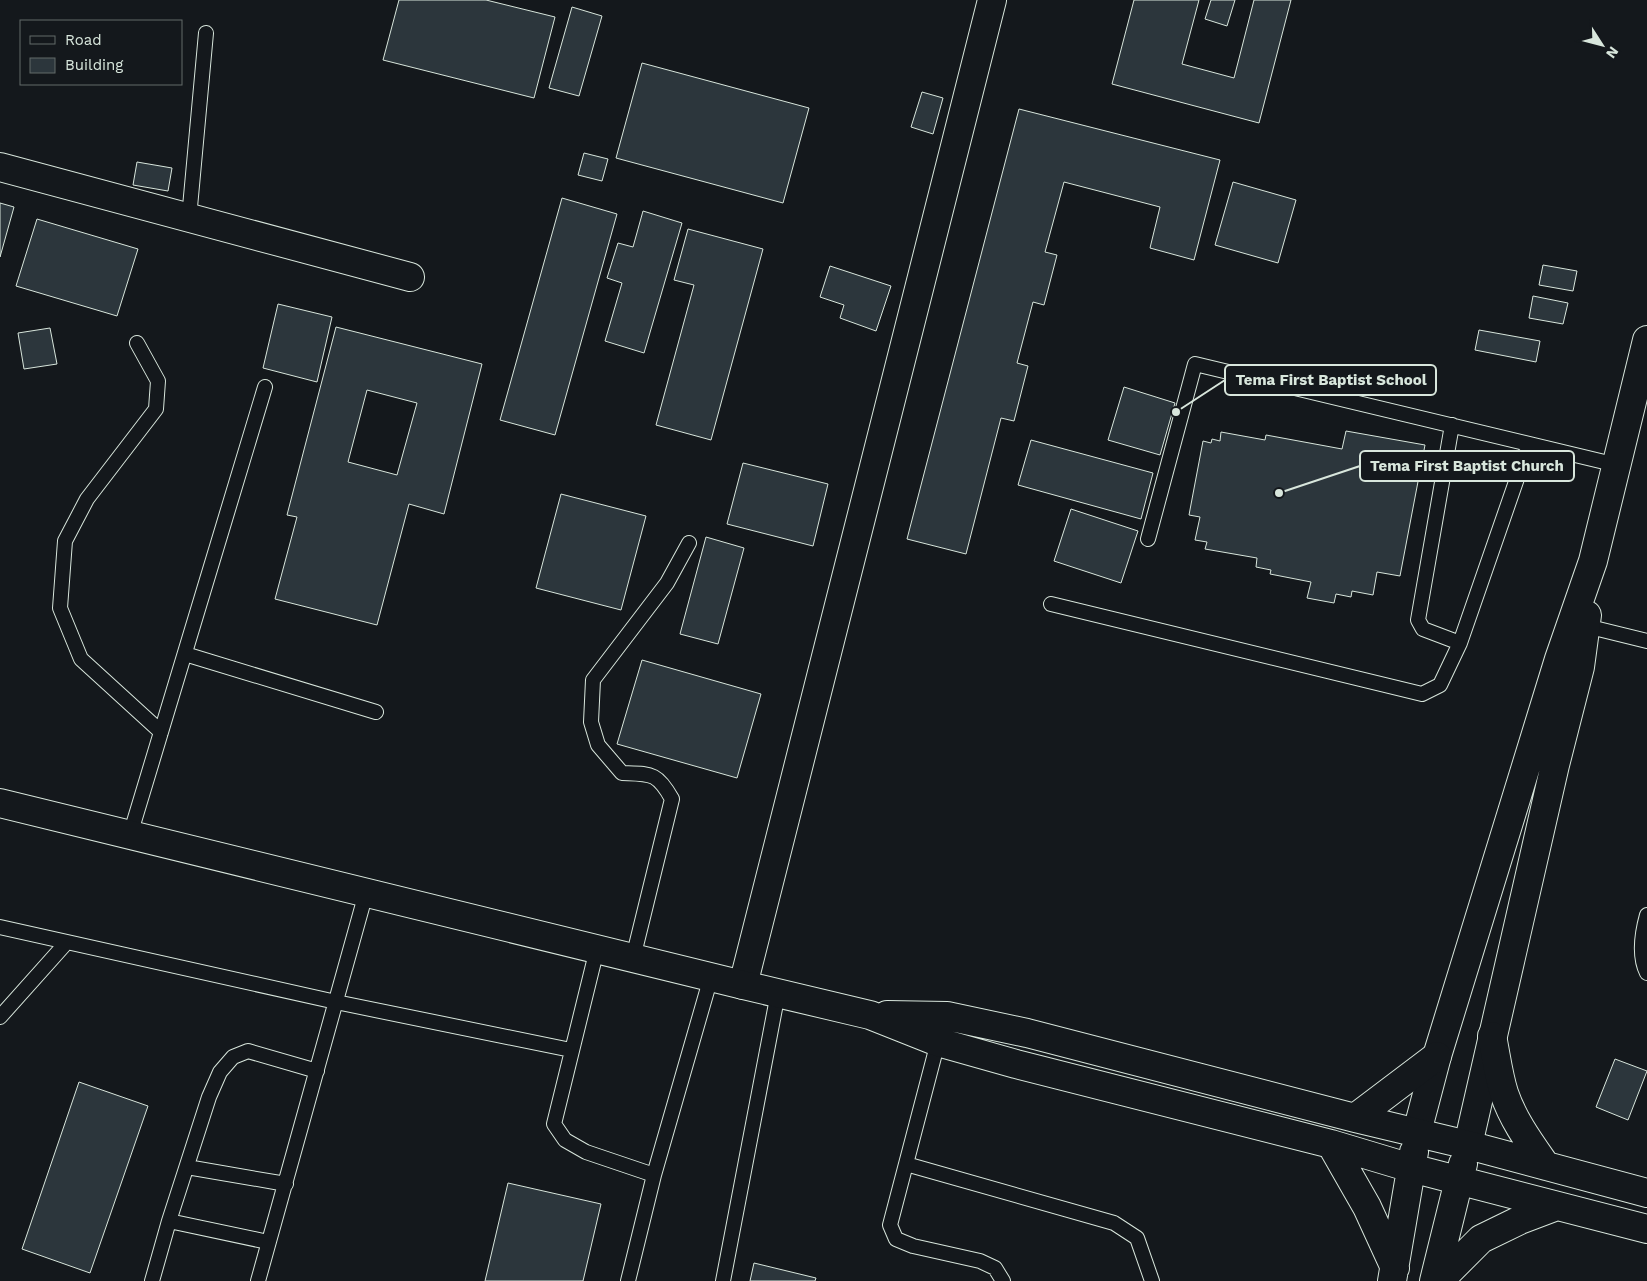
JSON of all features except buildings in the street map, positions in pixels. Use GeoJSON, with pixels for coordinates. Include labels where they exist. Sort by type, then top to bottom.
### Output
{"type":"FeatureCollection","features":[{"type":"Feature","properties":{"kind":"main road"},"geometry":{"type":"LineString","coordinates":[[744,985],[992,0]]}},
{"type":"Feature","properties":{"kind":"main road"},"geometry":{"type":"LineString","coordinates":[[0,167],[410,277]]}},
{"type":"Feature","properties":{"kind":"main road"},"geometry":{"type":"LineString","coordinates":[[1394,1274],[1417,1132],[1437,1056],[1559,659],[1593,561],[1647,340]]}},
{"type":"Feature","properties":{"kind":"main road"},"geometry":{"type":"LineString","coordinates":[[1434,1281],[1468,1145],[1555,765],[1580,667],[1593,561]]}},
{"type":"Feature","properties":{"kind":"main road"},"geometry":{"type":"LineString","coordinates":[[0,803],[870,1015],[938,1042],[1016,1064],[1332,1144],[1459,1181],[1647,1229]]}},
{"type":"Feature","properties":{"kind":"main road"},"geometry":{"type":"LineString","coordinates":[[870,1015],[948,1016],[1027,1033],[1355,1118],[1468,1145],[1647,1193]]}},
{"type":"Feature","properties":{"kind":"main road"},"geometry":{"type":"LineString","coordinates":[[1492,1036],[1504,1092],[1521,1130],[1546,1166]]}},
{"type":"Feature","properties":{"kind":"main road"},"geometry":{"type":"LineString","coordinates":[[1355,1118],[1437,1056]]}},
{"type":"Feature","properties":{"kind":"main road"},"geometry":{"type":"LineString","coordinates":[[1332,1144],[1367,1207],[1394,1274]]}},
{"type":"Feature","properties":{"kind":"main road"},"geometry":{"type":"LineString","coordinates":[[1439,1281],[1481,1238],[1557,1206]]}},
{"type":"Feature","properties":{"kind":"lane"},"geometry":{"type":"LineString","coordinates":[[189,218],[206,33]]}},
{"type":"Feature","properties":{"kind":"lane"},"geometry":{"type":"LineString","coordinates":[[137,342],[158,381],[156,409],[87,499],[65,541],[60,608],[81,658],[161,732]]}},
{"type":"Feature","properties":{"kind":"lane"},"geometry":{"type":"LineString","coordinates":[[1148,539],[1195,364],[1617,466]]}},
{"type":"Feature","properties":{"kind":"lane"},"geometry":{"type":"LineString","coordinates":[[130,835],[265,386]]}},
{"type":"Feature","properties":{"kind":"lane"},"geometry":{"type":"LineString","coordinates":[[1452,425],[1418,620],[1423,630],[1460,643]]}},
{"type":"Feature","properties":{"kind":"lane"},"geometry":{"type":"LineString","coordinates":[[1052,604],[1422,694],[1440,685],[1460,643],[1529,444]]}},
{"type":"Feature","properties":{"kind":"lane"},"geometry":{"type":"LineString","coordinates":[[633,958],[672,799],[663,782],[647,774],[622,773],[598,745],[591,722],[593,680],[667,583],[689,543]]}},
{"type":"Feature","properties":{"kind":"lane"},"geometry":{"type":"LineString","coordinates":[[1586,626],[1647,641]]}},
{"type":"Feature","properties":{"kind":"lane"},"geometry":{"type":"LineString","coordinates":[[185,654],[376,712]]}},
{"type":"Feature","properties":{"kind":"lane"},"geometry":{"type":"LineString","coordinates":[[274,1281],[259,1279],[366,893]]}},
{"type":"Feature","properties":{"kind":"lane"},"geometry":{"type":"LineString","coordinates":[[1647,915],[1641,937],[1644,968],[1647,973]]}},
{"type":"Feature","properties":{"kind":"lane"},"geometry":{"type":"LineString","coordinates":[[0,927],[336,1002],[571,1050]]}},
{"type":"Feature","properties":{"kind":"lane"},"geometry":{"type":"LineString","coordinates":[[0,1017],[66,942]]}},
{"type":"Feature","properties":{"kind":"lane"},"geometry":{"type":"LineString","coordinates":[[596,949],[554,1124],[565,1140],[586,1152],[654,1175]]}},
{"type":"Feature","properties":{"kind":"lane"},"geometry":{"type":"LineString","coordinates":[[628,1281],[654,1175],[711,977]]}},
{"type":"Feature","properties":{"kind":"lane"},"geometry":{"type":"LineString","coordinates":[[723,1281],[778,993]]}},
{"type":"Feature","properties":{"kind":"lane"},"geometry":{"type":"LineString","coordinates":[[948,1016],[938,1042],[890,1225],[896,1239],[913,1246],[980,1261],[995,1268],[1003,1281]]}},
{"type":"Feature","properties":{"kind":"lane"},"geometry":{"type":"LineString","coordinates":[[152,1281],[169,1221],[209,1098],[220,1072],[233,1057],[248,1051],[317,1071]]}},
{"type":"Feature","properties":{"kind":"lane"},"geometry":{"type":"LineString","coordinates":[[906,1164],[1114,1224],[1138,1238],[1152,1281]]}},
{"type":"Feature","properties":{"kind":"lane"},"geometry":{"type":"LineString","coordinates":[[187,1167],[286,1184]]}},
{"type":"Feature","properties":{"kind":"lane"},"geometry":{"type":"LineString","coordinates":[[169,1221],[268,1242]]}},
{"type":"Feature","properties":{"kind":"place","name":"Tema First Baptist School"},"geometry":{"type":"Point","coordinates":[1176,412]}},
{"type":"Feature","properties":{"kind":"place","name":"Tema First Baptist Church"},"geometry":{"type":"Point","coordinates":[1279,493]}}]}
